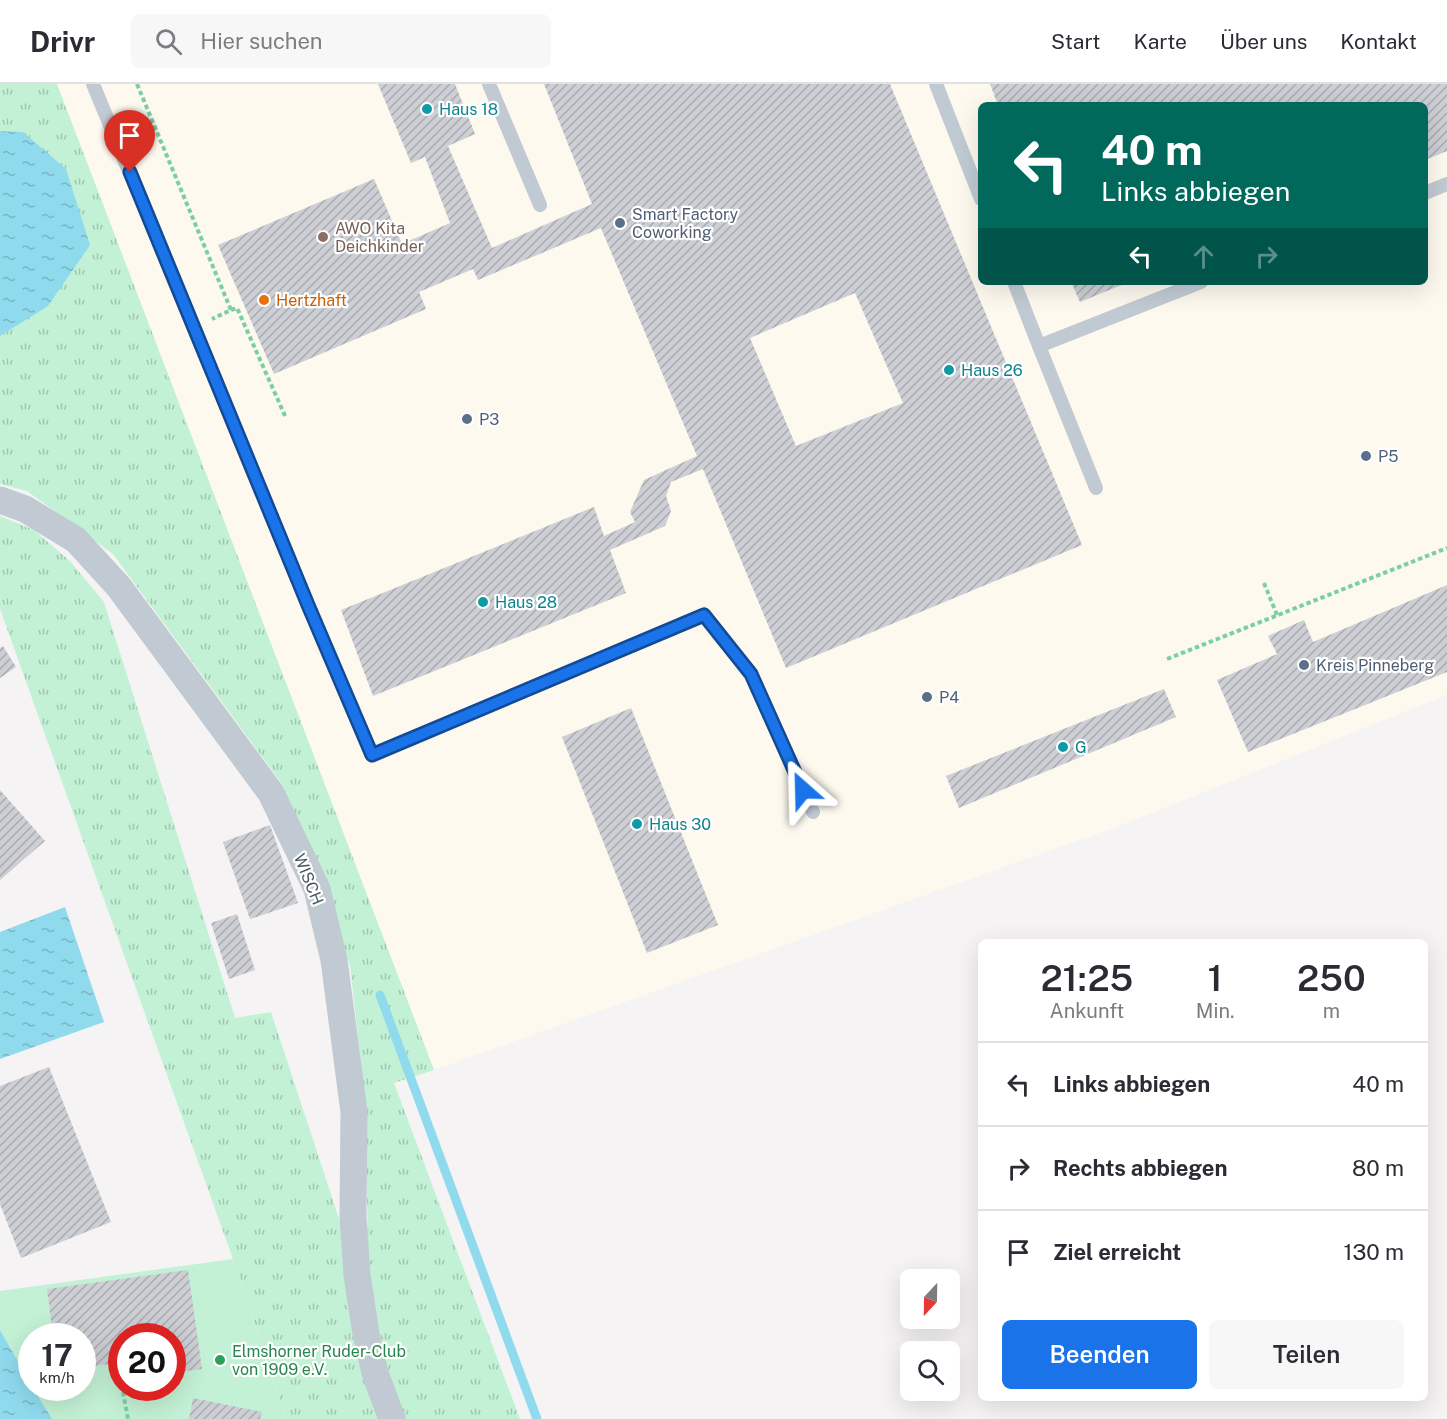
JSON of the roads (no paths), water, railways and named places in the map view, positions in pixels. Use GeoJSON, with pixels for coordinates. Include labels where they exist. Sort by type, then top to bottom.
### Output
{"type":"FeatureCollection","features":[{"type":"Feature","properties":{"kind":"street","name":"WISCH"},"geometry":{"type":"LineString","coordinates":[[0,500],[25,509],[76,540],[119,587],[271,793],[317,889],[334,960],[354,1112],[353,1217],[357,1275],[366,1334],[375,1372],[392,1419]]}},
{"type":"Feature","properties":{"kind":"lane"},"geometry":{"type":"LineString","coordinates":[[93,84],[372,755],[704,615],[751,674],[813,812]]}},
{"type":"Feature","properties":{"kind":"lane"},"geometry":{"type":"LineString","coordinates":[[489,84],[540,205]]}},
{"type":"Feature","properties":{"kind":"lane"},"geometry":{"type":"LineString","coordinates":[[936,84],[978,191]]}},
{"type":"Feature","properties":{"kind":"lane"},"geometry":{"type":"LineString","coordinates":[[1428,192],[1447,184]]}},
{"type":"Feature","properties":{"kind":"lane"},"geometry":{"type":"LineString","coordinates":[[1015,285],[1096,488]]}},
{"type":"Feature","properties":{"kind":"lane"},"geometry":{"type":"LineString","coordinates":[[1039,346],[1193,285]]}},
{"type":"Feature","properties":{"kind":"water"},"geometry":{"type":"Polygon","coordinates":[[[0,131],[23,132],[66,169],[90,245],[48,306],[0,336],[0,131]]]}},
{"type":"Feature","properties":{"kind":"water"},"geometry":{"type":"Polygon","coordinates":[[[65,907],[104,1022],[0,1059],[0,932],[65,907]]]}},
{"type":"Feature","properties":{"kind":"water"},"geometry":{"type":"Polygon","coordinates":[[[0,1330],[18,1361],[18,1401],[41,1401],[52,1419],[0,1419],[0,1330]]]}},
{"type":"Feature","properties":{"kind":"waterway"},"geometry":{"type":"LineString","coordinates":[[380,995],[537,1419]]}},
{"type":"Feature","properties":{"kind":"place","name":"Haus 18"},"geometry":{"type":"Point","coordinates":[427,109]}},
{"type":"Feature","properties":{"kind":"place","name":"Smart Factory Coworking"},"geometry":{"type":"Point","coordinates":[620,223]}},
{"type":"Feature","properties":{"kind":"place","name":"AWO Kita Deichkinder"},"geometry":{"type":"Point","coordinates":[323,237]}},
{"type":"Feature","properties":{"kind":"place","name":"Hertzhaft"},"geometry":{"type":"Point","coordinates":[264,300]}},
{"type":"Feature","properties":{"kind":"place","name":"Haus 26"},"geometry":{"type":"Point","coordinates":[949,370]}},
{"type":"Feature","properties":{"kind":"place","name":"P3"},"geometry":{"type":"Point","coordinates":[467,419]}},
{"type":"Feature","properties":{"kind":"place","name":"P5"},"geometry":{"type":"Point","coordinates":[1366,456]}},
{"type":"Feature","properties":{"kind":"place","name":"Haus 28"},"geometry":{"type":"Point","coordinates":[483,602]}},
{"type":"Feature","properties":{"kind":"place","name":"Kreis Pinneberg"},"geometry":{"type":"Point","coordinates":[1304,665]}},
{"type":"Feature","properties":{"kind":"place","name":"P4"},"geometry":{"type":"Point","coordinates":[927,697]}},
{"type":"Feature","properties":{"kind":"place","name":"G"},"geometry":{"type":"Point","coordinates":[1063,747]}},
{"type":"Feature","properties":{"kind":"place","name":"Haus 30"},"geometry":{"type":"Point","coordinates":[637,824]}},
{"type":"Feature","properties":{"kind":"place","name":"Elmshorner Ruder-Club von 1909 e.V."},"geometry":{"type":"Point","coordinates":[220,1360]}}]}
